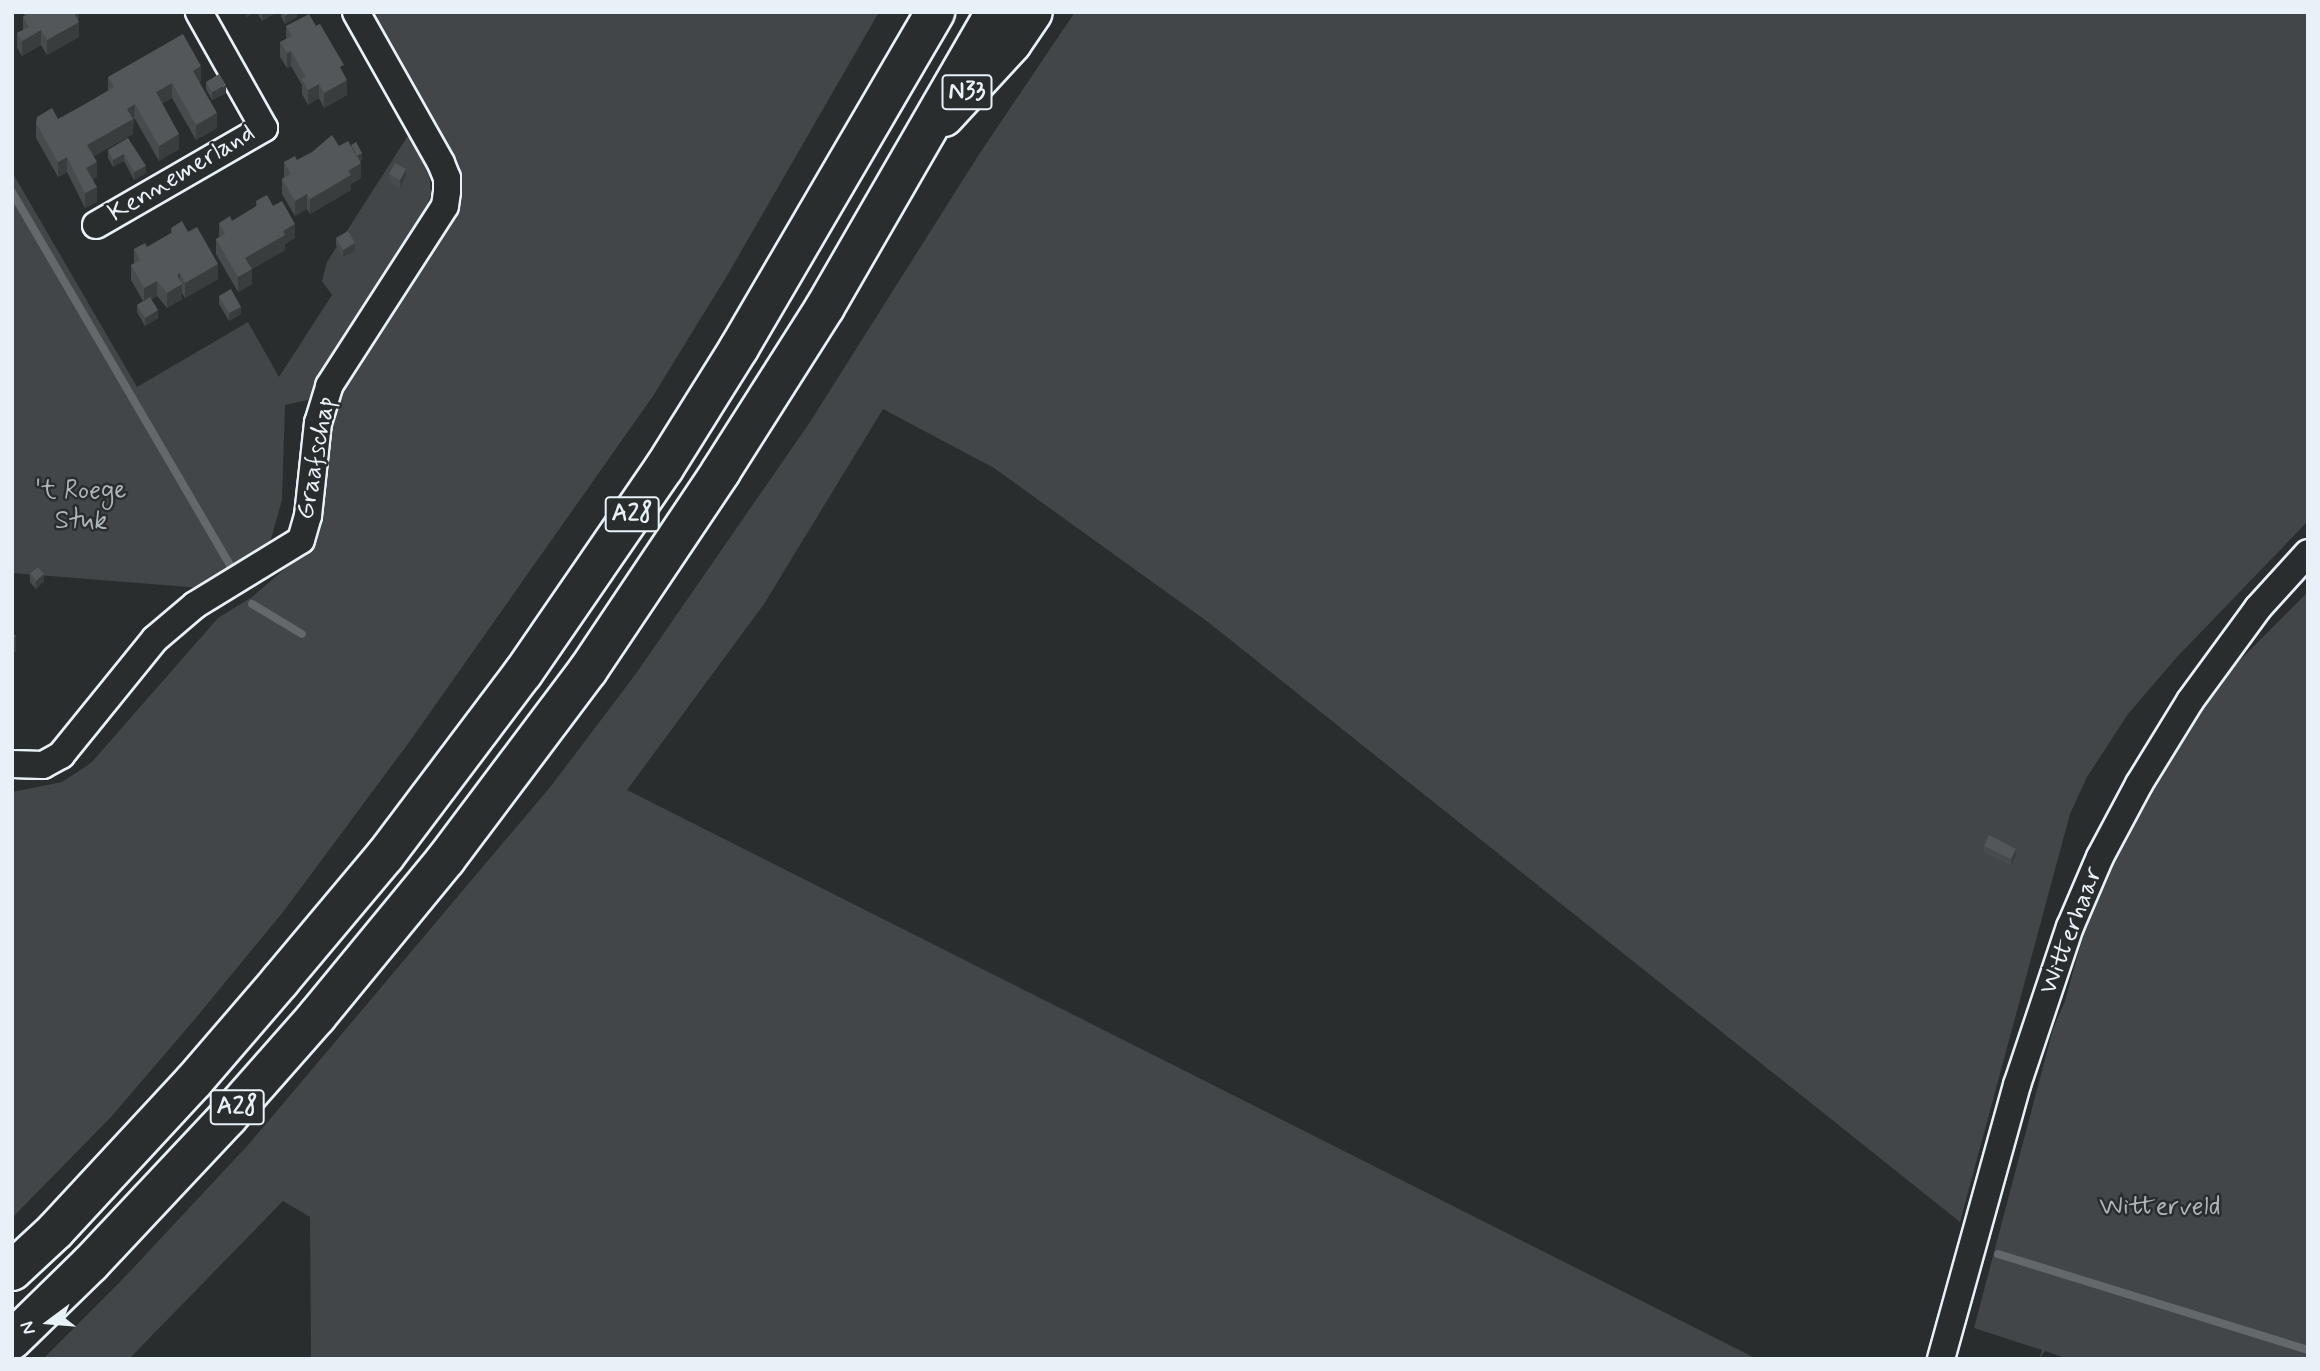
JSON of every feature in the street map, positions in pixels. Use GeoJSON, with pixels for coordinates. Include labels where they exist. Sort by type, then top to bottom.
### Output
{"type":"FeatureCollection","features":[{"type":"Feature","properties":{"kind":"highway","name":"A28"},"geometry":{"type":"LineString","coordinates":[[12,1271],[54,1231],[194,1081],[280,981],[385,856],[523,673],[664,468],[830,196],[935,12]]}},
{"type":"Feature","properties":{"kind":"highway","name":"A28"},"geometry":{"type":"LineString","coordinates":[[12,1340],[91,1263],[229,1117],[446,859],[588,670],[721,471],[825,307],[995,12]]}},
{"type":"Feature","properties":{"kind":"highway","name":"N33"},"geometry":{"type":"LineString","coordinates":[[923,140],[1012,43],[1033,12]]}},
{"type":"Feature","properties":{"kind":"street","name":"Kennemerland"},"geometry":{"type":"LineString","coordinates":[[96,225],[264,128],[199,12]]}},
{"type":"Feature","properties":{"kind":"street","name":"Graafschap"},"geometry":{"type":"LineString","coordinates":[[12,764],[43,765],[61,755],[155,639],[195,605],[301,540],[308,516],[318,423],[329,386],[445,206],[447,191],[447,178],[441,163],[356,12]]}},
{"type":"Feature","properties":{"kind":"street","name":"Witterhaar"},"geometry":{"type":"LineString","coordinates":[[1941,1359],[2017,1085],[2070,927],[2100,857],[2139,784],[2190,701],[2258,608],[2308,553]]}},
{"type":"Feature","properties":{"kind":"green space"},"geometry":{"type":"Polygon","coordinates":[[[367,12],[879,12],[728,274],[653,396],[410,741],[283,912],[195,1019],[111,1117],[12,1218],[12,792],[62,782],[91,763],[218,618],[252,597],[302,554],[316,534],[322,517],[330,408],[449,213],[367,12]]]}},
{"type":"Feature","properties":{"kind":"green space"},"geometry":{"type":"Polygon","coordinates":[[[1075,12],[2308,12],[2308,521],[2177,657],[2128,714],[2087,777],[2070,814],[1960,1222],[1208,622],[994,468],[883,409],[764,604],[627,790],[1757,1359],[311,1359],[310,1217],[283,1201],[129,1359],[43,1359],[121,1281],[249,1144],[551,786],[635,675],[810,422],[978,156],[1075,12]]]}},
{"type":"Feature","properties":{"kind":"green space","name":"'t Roege Stuk"},"geometry":{"type":"Polygon","coordinates":[[[411,131],[429,173],[431,193],[427,206],[334,350],[308,400],[285,405],[282,500],[269,546],[202,588],[12,573],[12,172],[137,387],[248,322],[279,377],[332,295],[322,281],[327,262],[411,131]]]}},
{"type":"Feature","properties":{"kind":"green space","name":"Witterveld"},"geometry":{"type":"Polygon","coordinates":[[[2308,592],[2308,1359],[2068,1359],[2045,1351],[2039,1359],[2042,1350],[1974,1328],[2053,1029],[2065,1001],[2109,841],[2166,734],[2308,592]]]}},
{"type":"Feature","properties":{"kind":"building"},"geometry":{"type":"Polygon","coordinates":[[[31,12],[74,12],[79,22],[47,40],[41,30],[22,41],[17,33],[29,27],[23,17],[31,12]]]}},
{"type":"Feature","properties":{"kind":"building"},"geometry":{"type":"Polygon","coordinates":[[[309,14],[316,26],[320,24],[344,65],[340,67],[347,80],[324,93],[319,84],[308,90],[302,79],[306,77],[291,51],[287,53],[280,42],[292,36],[286,26],[309,14]]]}},
{"type":"Feature","properties":{"kind":"building"},"geometry":{"type":"Polygon","coordinates":[[[183,34],[201,66],[193,71],[217,113],[196,125],[172,83],[156,92],[179,134],[159,146],[135,104],[127,109],[133,119],[87,145],[97,162],[86,168],[97,187],[85,193],[67,157],[58,162],[36,123],[37,117],[52,108],[58,119],[77,109],[114,87],[108,77],[183,34]]]}},
{"type":"Feature","properties":{"kind":"building"},"geometry":{"type":"Polygon","coordinates":[[[219,74],[226,85],[212,92],[206,82],[219,74]]]}},
{"type":"Feature","properties":{"kind":"building"},"geometry":{"type":"Polygon","coordinates":[[[332,135],[339,146],[348,141],[361,163],[348,171],[351,175],[310,199],[307,194],[295,201],[282,179],[291,174],[284,162],[295,156],[297,160],[312,152],[332,135]]]}},
{"type":"Feature","properties":{"kind":"building"},"geometry":{"type":"Polygon","coordinates":[[[128,138],[146,166],[134,172],[124,154],[113,160],[108,150],[128,138]]]}},
{"type":"Feature","properties":{"kind":"building"},"geometry":{"type":"Polygon","coordinates":[[[356,142],[362,153],[357,156],[351,145],[356,142]]]}},
{"type":"Feature","properties":{"kind":"building"},"geometry":{"type":"Polygon","coordinates":[[[395,163],[406,169],[400,180],[389,174],[395,163]]]}},
{"type":"Feature","properties":{"kind":"building"},"geometry":{"type":"Polygon","coordinates":[[[267,195],[273,206],[282,201],[295,224],[283,231],[285,235],[245,258],[252,269],[238,277],[216,239],[225,234],[219,223],[230,216],[232,221],[258,205],[256,201],[267,195]]]}},
{"type":"Feature","properties":{"kind":"building"},"geometry":{"type":"Polygon","coordinates":[[[182,221],[188,232],[197,227],[218,264],[185,283],[180,273],[177,275],[182,284],[167,293],[157,281],[144,288],[131,265],[140,260],[134,249],[145,243],[147,247],[173,232],[171,228],[182,221]]]}},
{"type":"Feature","properties":{"kind":"building"},"geometry":{"type":"Polygon","coordinates":[[[348,231],[355,243],[343,250],[336,238],[348,231]]]}},
{"type":"Feature","properties":{"kind":"building"},"geometry":{"type":"Polygon","coordinates":[[[231,289],[241,307],[229,313],[219,296],[231,289]]]}},
{"type":"Feature","properties":{"kind":"building"},"geometry":{"type":"Polygon","coordinates":[[[150,297],[158,310],[145,318],[137,305],[150,297]]]}},
{"type":"Feature","properties":{"kind":"building"},"geometry":{"type":"Polygon","coordinates":[[[38,567],[44,574],[36,581],[30,574],[38,567]]]}},
{"type":"Feature","properties":{"kind":"building"},"geometry":{"type":"Polygon","coordinates":[[[1989,835],[2016,849],[2011,859],[1984,846],[1989,835]]]}},
{"type":"Feature","properties":{"kind":"waterway"},"geometry":{"type":"LineString","coordinates":[[12,192],[231,567]]}},
{"type":"Feature","properties":{"kind":"waterway"},"geometry":{"type":"LineString","coordinates":[[252,604],[302,634]]}},
{"type":"Feature","properties":{"kind":"waterway"},"geometry":{"type":"LineString","coordinates":[[1998,1254],[2308,1350]]}}]}
